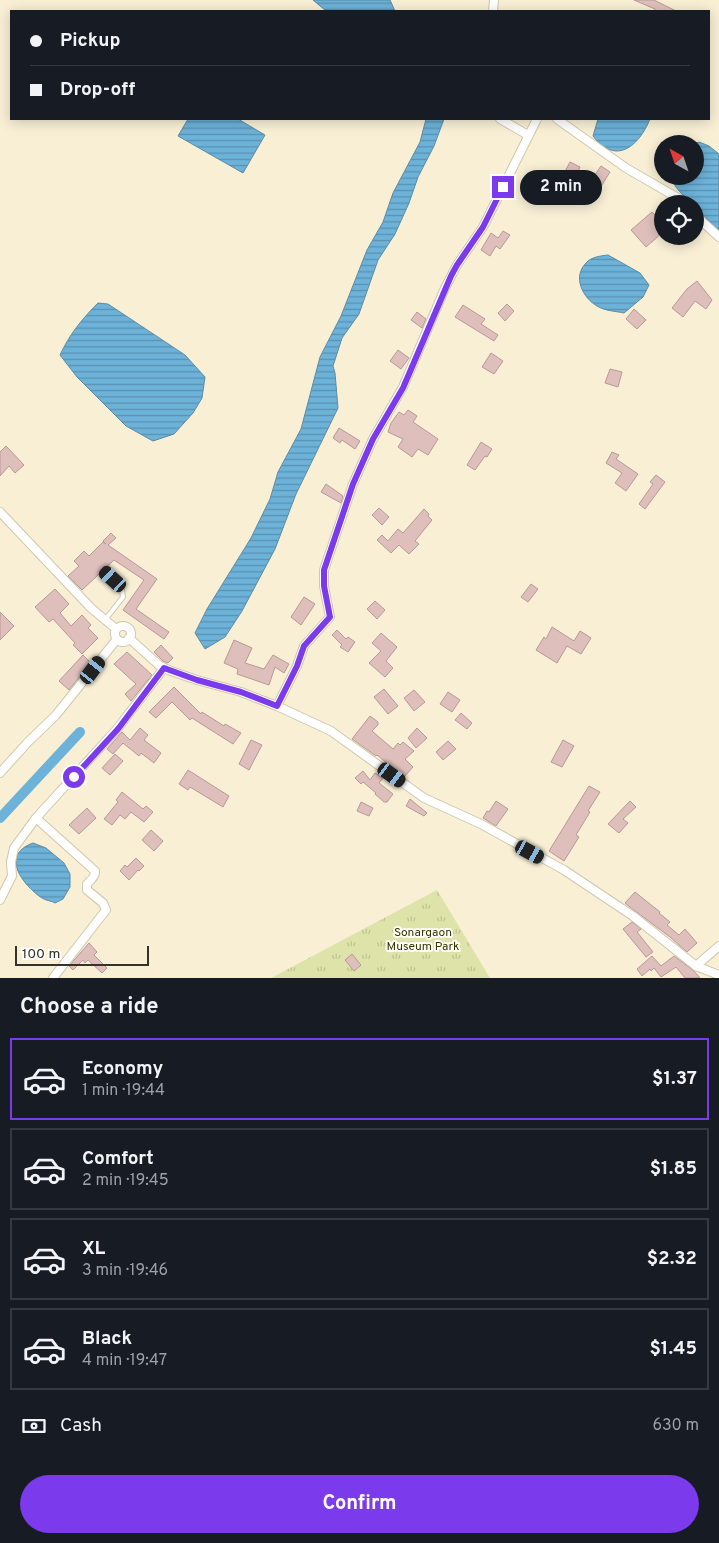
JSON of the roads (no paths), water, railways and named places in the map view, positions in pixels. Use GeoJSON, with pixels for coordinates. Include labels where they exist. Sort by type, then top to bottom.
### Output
{"type":"FeatureCollection","features":[{"type":"Feature","properties":{"kind":"street"},"geometry":{"type":"LineString","coordinates":[[502,120],[528,135]]}},
{"type":"Feature","properties":{"kind":"street"},"geometry":{"type":"LineString","coordinates":[[277,706],[297,666],[304,646],[330,617],[324,586],[324,570],[357,475],[373,439],[403,388],[445,288],[457,265],[483,227],[536,120]]}},
{"type":"Feature","properties":{"kind":"street"},"geometry":{"type":"LineString","coordinates":[[558,120],[626,168],[673,195]]}},
{"type":"Feature","properties":{"kind":"street"},"geometry":{"type":"LineString","coordinates":[[704,223],[719,237]]}},
{"type":"Feature","properties":{"kind":"street"},"geometry":{"type":"LineString","coordinates":[[0,512],[91,608],[116,629]]}},
{"type":"Feature","properties":{"kind":"street"},"geometry":{"type":"LineString","coordinates":[[123,626],[128,628],[131,633],[129,638],[122,642],[118,640],[115,635],[116,629],[123,626]]}},
{"type":"Feature","properties":{"kind":"street"},"geometry":{"type":"LineString","coordinates":[[129,638],[149,658],[164,668],[197,680],[241,692],[331,731],[424,798],[481,824],[564,870],[633,916],[696,966],[719,975]]}},
{"type":"Feature","properties":{"kind":"street"},"geometry":{"type":"LineString","coordinates":[[0,773],[56,715],[118,640]]}},
{"type":"Feature","properties":{"kind":"street"},"geometry":{"type":"LineString","coordinates":[[0,900],[12,876],[11,862],[14,848],[36,818],[118,729],[164,668]]}},
{"type":"Feature","properties":{"kind":"street"},"geometry":{"type":"LineString","coordinates":[[36,818],[95,871],[95,874],[87,884],[87,890],[103,903],[106,910],[53,978]]}},
{"type":"Feature","properties":{"kind":"street"},"geometry":{"type":"LineString","coordinates":[[696,966],[719,946]]}},
{"type":"Feature","properties":{"kind":"lane"},"geometry":{"type":"LineString","coordinates":[[105,572],[122,590],[124,597],[106,620]]}},
{"type":"Feature","properties":{"kind":"water"},"geometry":{"type":"Polygon","coordinates":[[[313,0],[390,0],[395,10],[325,10],[313,0]]]}},
{"type":"Feature","properties":{"kind":"water"},"geometry":{"type":"Polygon","coordinates":[[[187,120],[240,120],[265,135],[243,173],[178,136],[187,120]]]}},
{"type":"Feature","properties":{"kind":"water"},"geometry":{"type":"Polygon","coordinates":[[[426,120],[444,120],[395,234],[378,260],[359,314],[342,338],[333,366],[338,408],[296,494],[275,549],[242,611],[225,637],[205,649],[195,633],[207,609],[251,538],[270,499],[278,472],[301,429],[320,357],[341,316],[367,250],[383,222],[393,193],[420,142],[426,120]]]}},
{"type":"Feature","properties":{"kind":"water"},"geometry":{"type":"Polygon","coordinates":[[[598,120],[650,120],[640,137],[626,149],[610,150],[593,136],[598,120]]]}},
{"type":"Feature","properties":{"kind":"water"},"geometry":{"type":"Polygon","coordinates":[[[704,144],[719,154],[719,232],[704,216],[704,195],[683,195],[675,185],[704,185],[704,144]]]}},
{"type":"Feature","properties":{"kind":"water"},"geometry":{"type":"Polygon","coordinates":[[[608,255],[640,273],[649,285],[643,297],[624,313],[600,308],[587,298],[581,287],[580,274],[586,263],[593,258],[608,255]]]}},
{"type":"Feature","properties":{"kind":"water"},"geometry":{"type":"Polygon","coordinates":[[[98,303],[108,304],[185,355],[205,377],[202,398],[193,413],[174,434],[153,441],[126,426],[77,377],[60,355],[76,328],[98,303]]]}},
{"type":"Feature","properties":{"kind":"water"},"geometry":{"type":"Polygon","coordinates":[[[33,843],[46,848],[64,863],[70,874],[70,887],[63,899],[55,903],[42,898],[34,892],[24,881],[17,868],[16,862],[20,851],[33,843]]]}},
{"type":"Feature","properties":{"kind":"waterway"},"geometry":{"type":"LineString","coordinates":[[0,818],[80,732]]}},
{"type":"Feature","properties":{"kind":"park label","name":"Sonargaon Museum Park"},"geometry":{"type":"Point","coordinates":[423,940]}}]}
